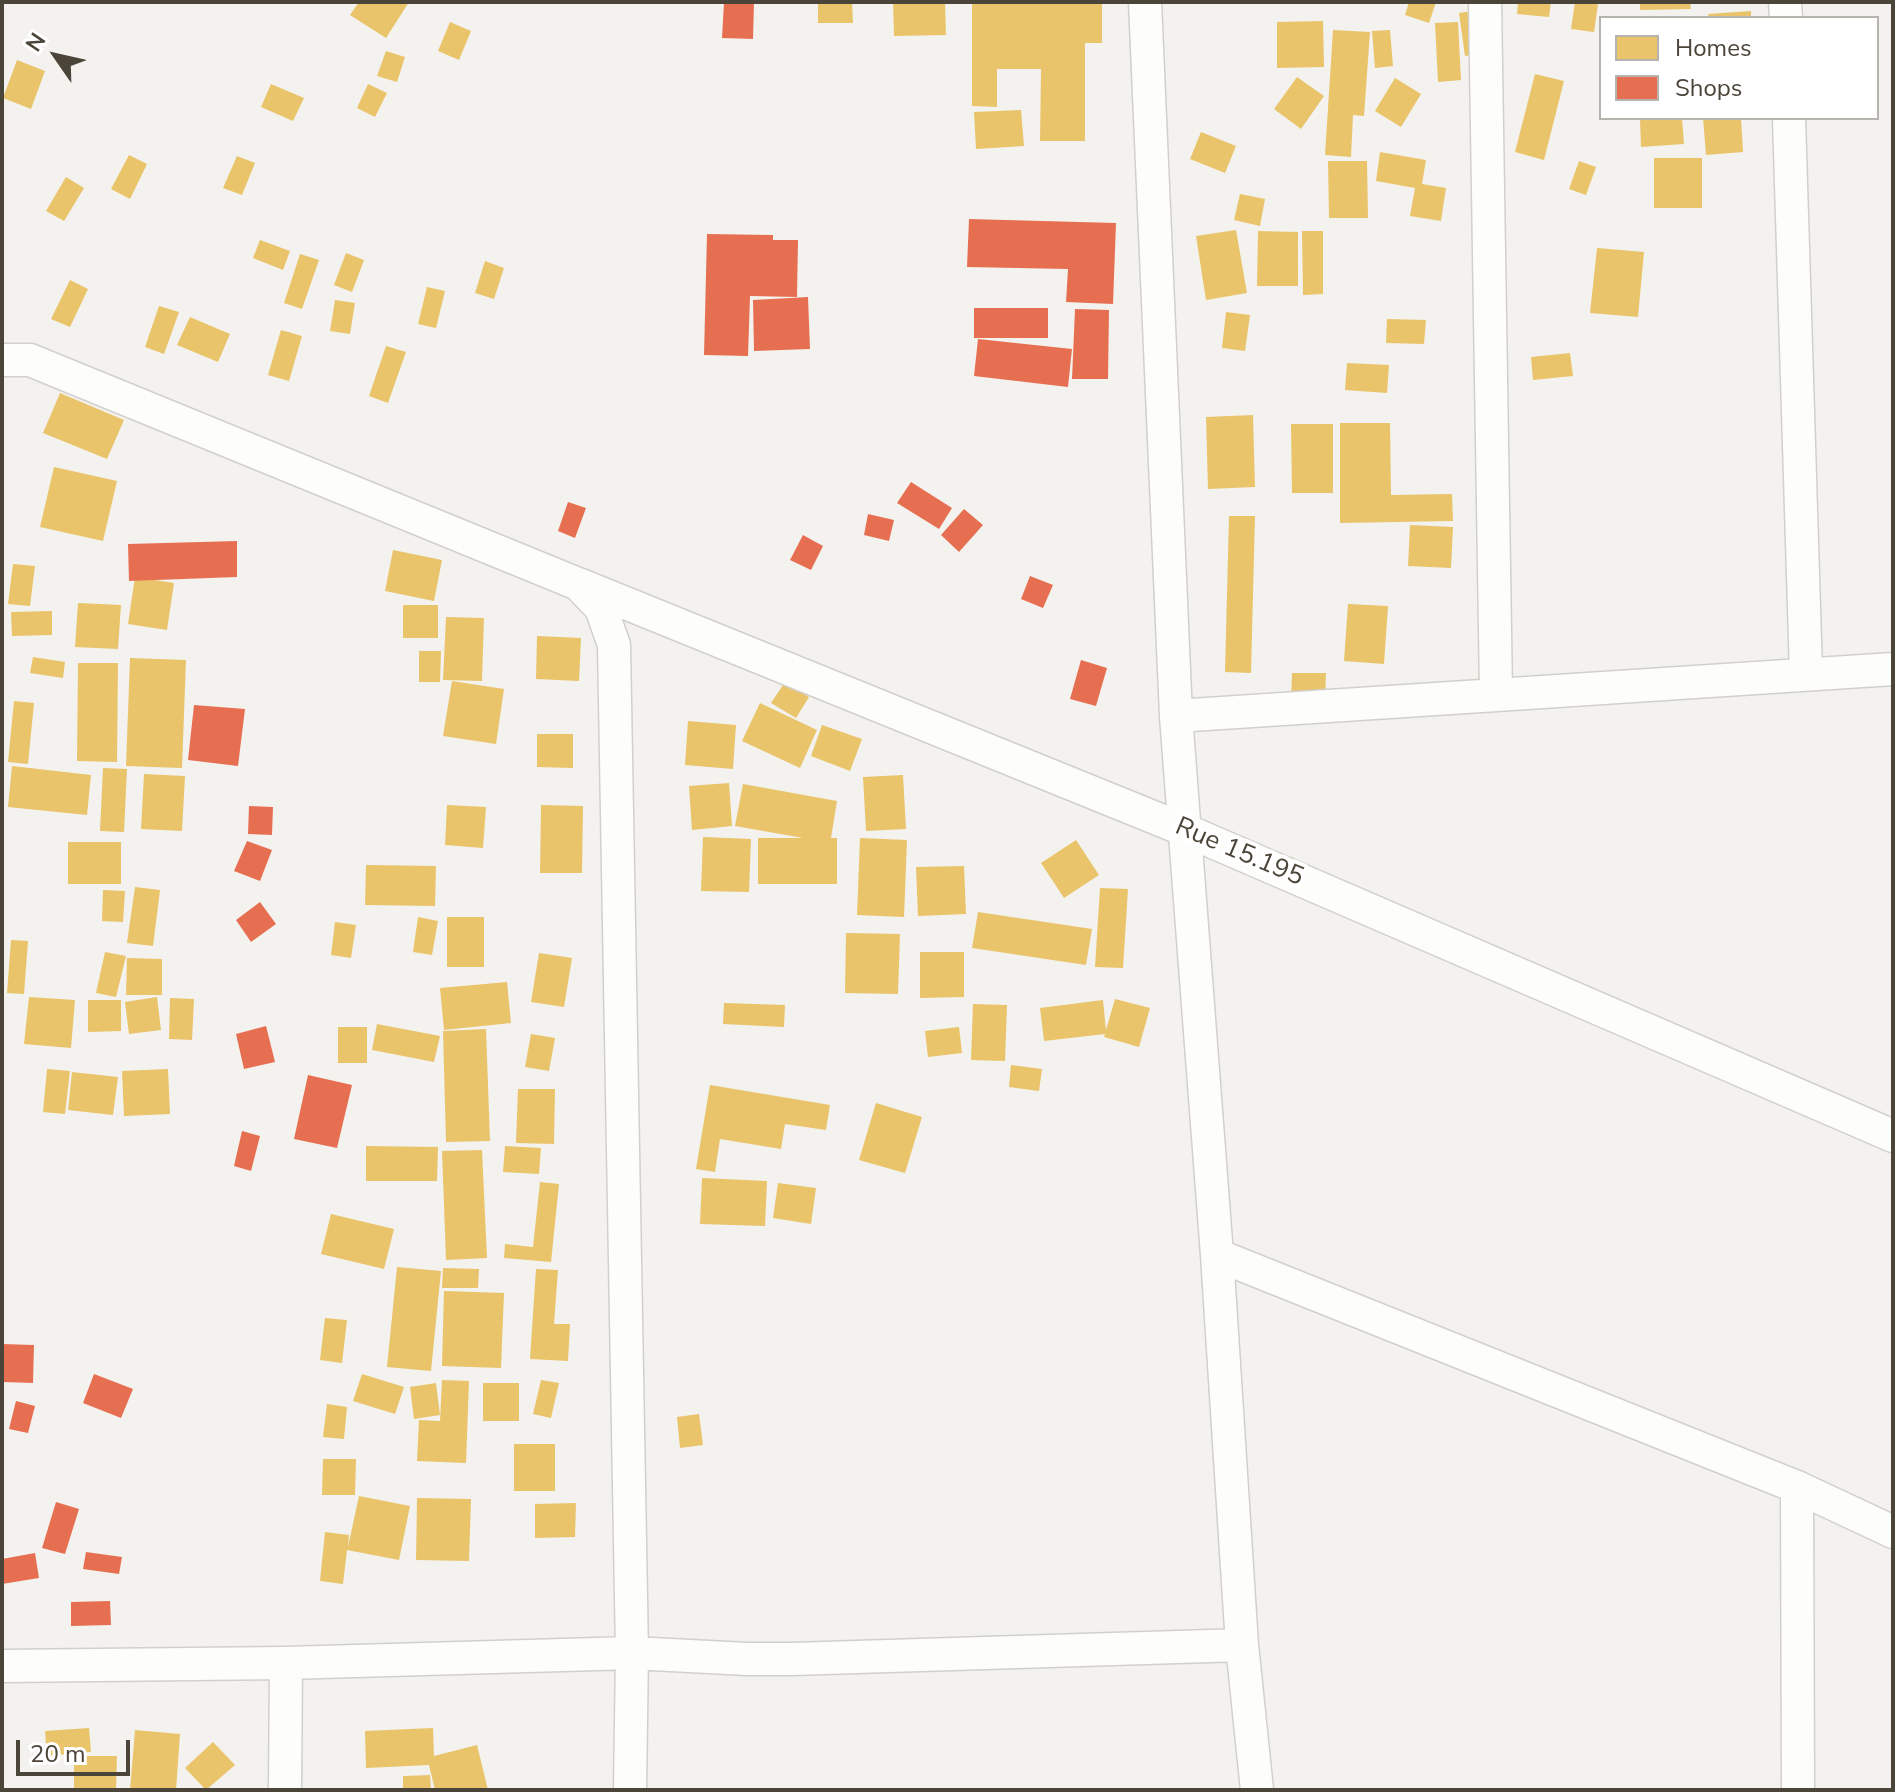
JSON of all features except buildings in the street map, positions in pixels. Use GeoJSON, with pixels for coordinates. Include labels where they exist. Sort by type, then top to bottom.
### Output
{"type":"FeatureCollection","features":[{"type":"Feature","properties":{"kind":"street"},"geometry":{"type":"LineString","coordinates":[[1145,2],[1176,716],[1217,1255],[1242,1645],[1257,1790]]}},
{"type":"Feature","properties":{"kind":"street"},"geometry":{"type":"LineString","coordinates":[[1485,2],[1496,693]]}},
{"type":"Feature","properties":{"kind":"street"},"geometry":{"type":"LineString","coordinates":[[1789,120],[1806,673]]}},
{"type":"Feature","properties":{"kind":"street","name":"Rue 15.195"},"geometry":{"type":"LineString","coordinates":[[2,360],[30,360],[1185,830],[1893,1136]]}},
{"type":"Feature","properties":{"kind":"street"},"geometry":{"type":"LineString","coordinates":[[578,584],[601,608],[614,645],[632,1653],[630,1790]]}},
{"type":"Feature","properties":{"kind":"street"},"geometry":{"type":"LineString","coordinates":[[1176,716],[1893,669]]}},
{"type":"Feature","properties":{"kind":"street"},"geometry":{"type":"LineString","coordinates":[[1217,1255],[1797,1487],[1893,1532]]}},
{"type":"Feature","properties":{"kind":"street"},"geometry":{"type":"LineString","coordinates":[[1797,1487],[1798,1790]]}},
{"type":"Feature","properties":{"kind":"street"},"geometry":{"type":"LineString","coordinates":[[2,1666],[286,1663],[632,1653],[777,1659],[1242,1645]]}},
{"type":"Feature","properties":{"kind":"street"},"geometry":{"type":"LineString","coordinates":[[285,1790],[286,1663]]}}]}
